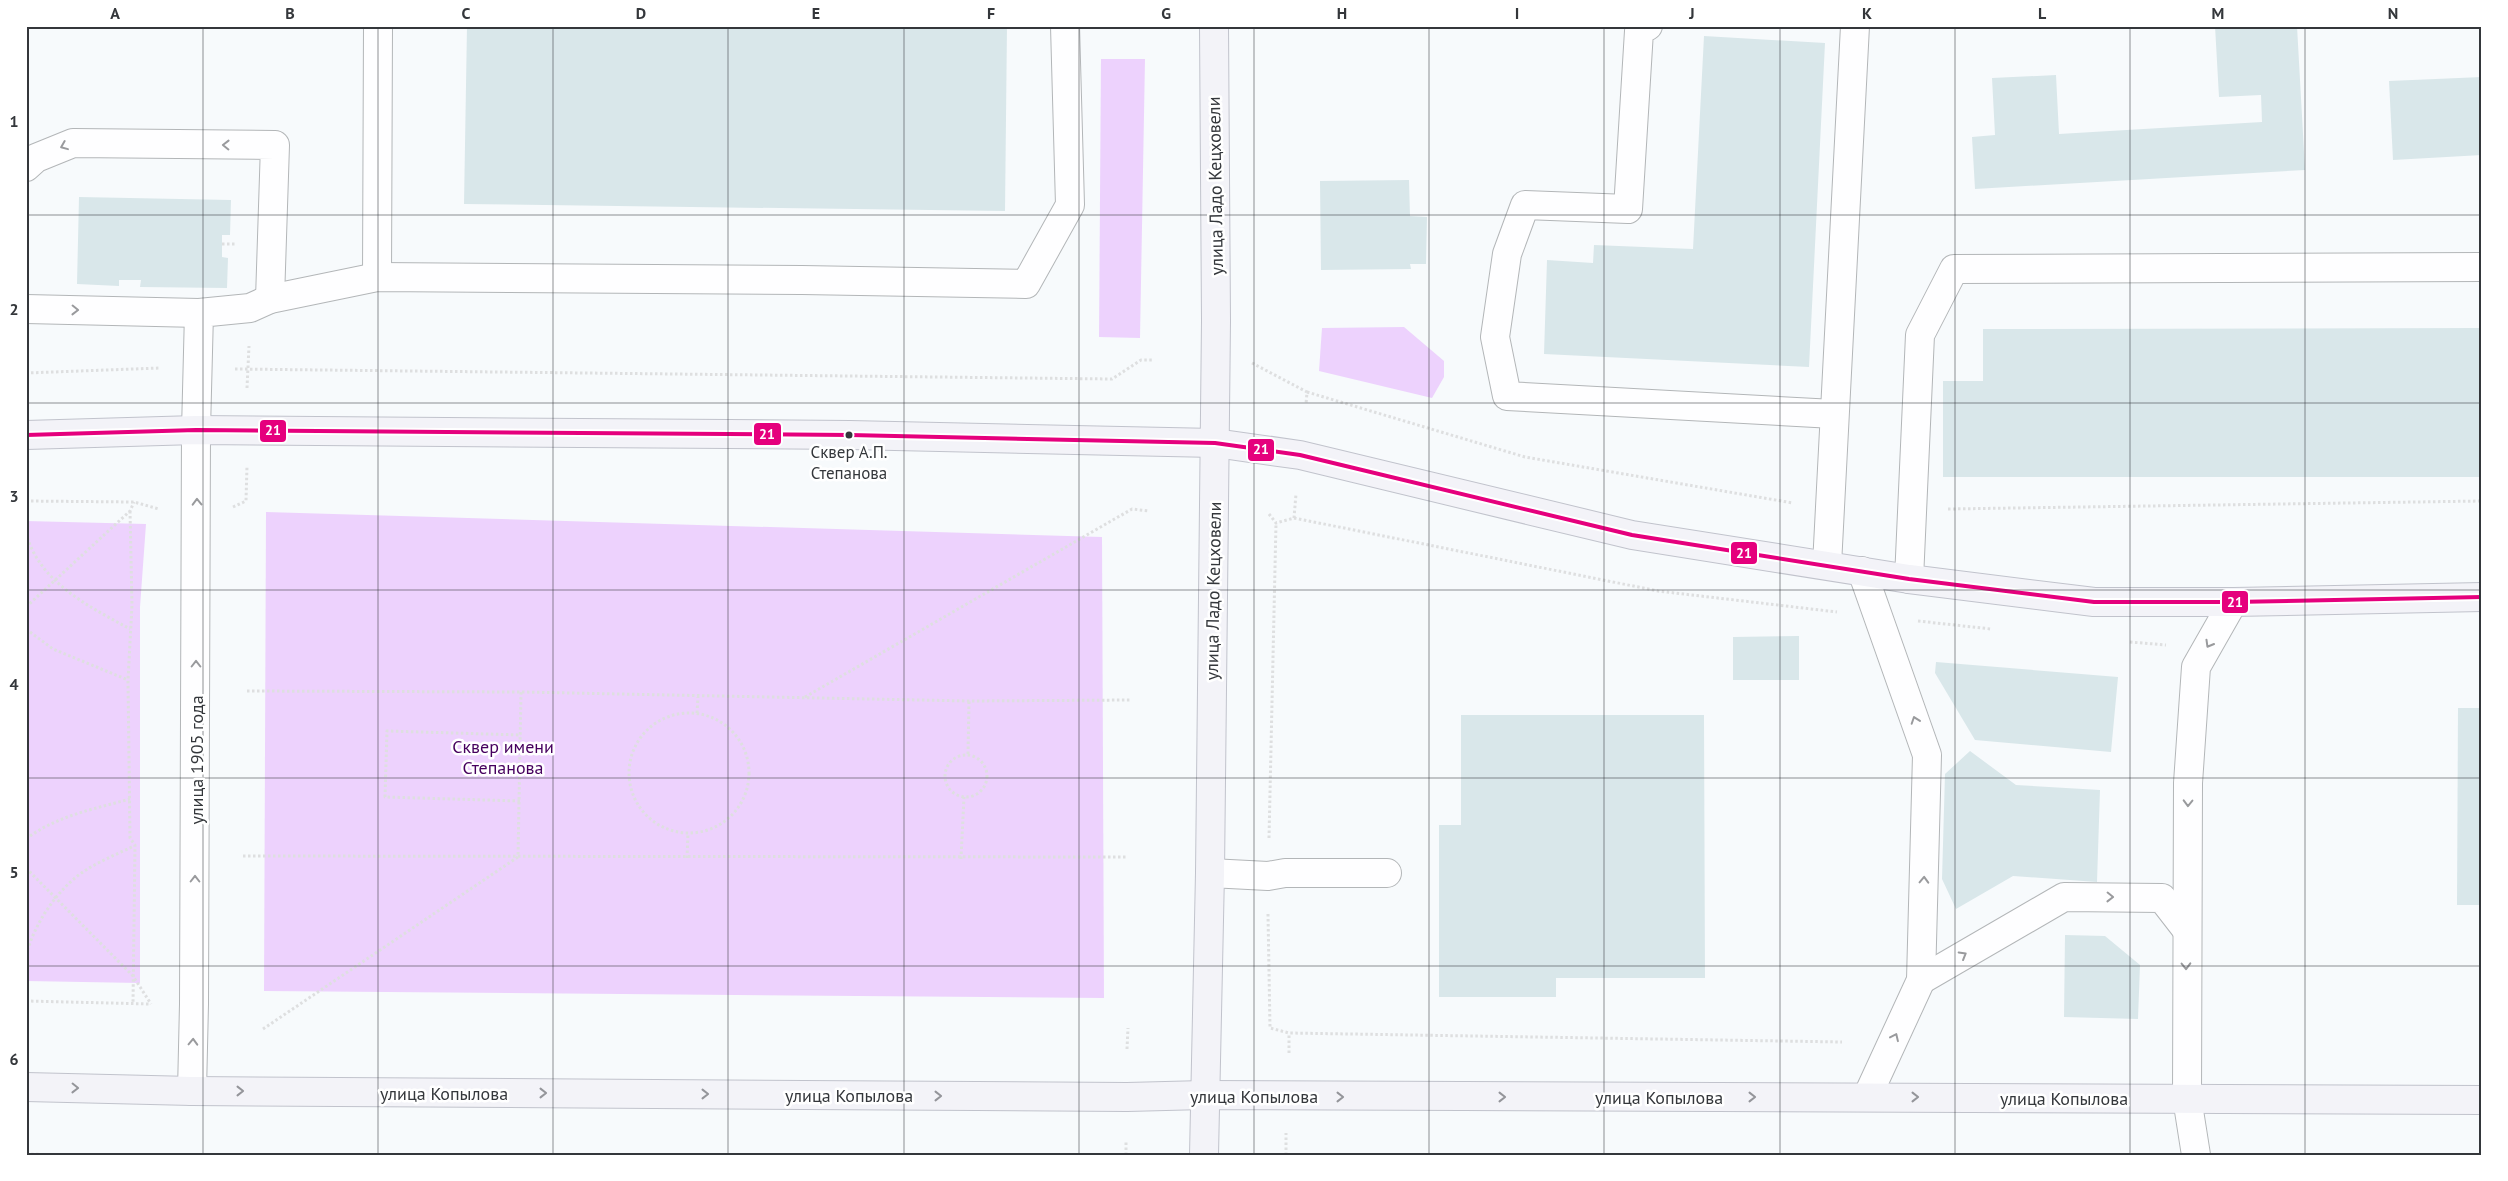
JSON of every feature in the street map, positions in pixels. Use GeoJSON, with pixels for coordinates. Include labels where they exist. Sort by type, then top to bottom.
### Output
{"type":"FeatureCollection","features":[{"type":"Feature","properties":{"kind":"main road","name":"улица Ладо Кецховели"},"geometry":{"type":"LineString","coordinates":[[1204,1155],[1210,873],[1215,443],[1214,26]]}},
{"type":"Feature","properties":{"kind":"main road"},"geometry":{"type":"LineString","coordinates":[[26,435],[196,430],[850,434],[1215,443],[1300,455],[1632,535],[1909,578],[2094,602],[2233,602],[2482,597]]}},
{"type":"Feature","properties":{"kind":"main road","name":"улица Копылова"},"geometry":{"type":"LineString","coordinates":[[26,1087],[192,1091],[1117,1097],[1204,1095],[2482,1100]]}},
{"type":"Feature","properties":{"kind":"street"},"geometry":{"type":"LineString","coordinates":[[377,277],[378,26]]}},
{"type":"Feature","properties":{"kind":"street"},"geometry":{"type":"LineString","coordinates":[[26,309],[199,313],[250,308],[270,299],[377,277],[802,280],[1026,284],[1070,205],[1065,26]]}},
{"type":"Feature","properties":{"kind":"street"},"geometry":{"type":"LineString","coordinates":[[1648,26],[1639,31],[1628,209],[1525,205],[1507,254],[1495,337],[1507,396],[1834,414]]}},
{"type":"Feature","properties":{"kind":"street"},"geometry":{"type":"LineString","coordinates":[[1827,565],[1855,26]]}},
{"type":"Feature","properties":{"kind":"street"},"geometry":{"type":"LineString","coordinates":[[26,167],[36,158],[73,143],[275,145],[270,299]]}},
{"type":"Feature","properties":{"kind":"street"},"geometry":{"type":"LineString","coordinates":[[1909,578],[1920,336],[1954,269],[2482,267]]}},
{"type":"Feature","properties":{"kind":"street","name":"улица 1905 года"},"geometry":{"type":"LineString","coordinates":[[192,1091],[195,905],[196,430],[199,313]]}},
{"type":"Feature","properties":{"kind":"street"},"geometry":{"type":"LineString","coordinates":[[1862,571],[1927,755],[1921,980],[1867,1097]]}},
{"type":"Feature","properties":{"kind":"street"},"geometry":{"type":"LineString","coordinates":[[2196,1155],[2187,1098],[2186,929],[2188,783],[2196,667],[2233,602]]}},
{"type":"Feature","properties":{"kind":"street"},"geometry":{"type":"LineString","coordinates":[[1210,873],[1268,876],[1285,873],[1388,873]]}},
{"type":"Feature","properties":{"kind":"street"},"geometry":{"type":"LineString","coordinates":[[1921,980],[2064,897],[2162,898],[2186,929]]}},
{"type":"Feature","properties":{"kind":"path"},"geometry":{"type":"LineString","coordinates":[[247,388],[249,341]]}},
{"type":"Feature","properties":{"kind":"path"},"geometry":{"type":"LineString","coordinates":[[232,369],[1112,380],[1142,360],[1154,360]]}},
{"type":"Feature","properties":{"kind":"path"},"geometry":{"type":"LineString","coordinates":[[1252,363],[1307,392],[1525,457],[1830,509]]}},
{"type":"Feature","properties":{"kind":"path"},"geometry":{"type":"LineString","coordinates":[[26,373],[166,368]]}},
{"type":"Feature","properties":{"kind":"path"},"geometry":{"type":"LineString","coordinates":[[1306,404],[1307,392]]}},
{"type":"Feature","properties":{"kind":"path"},"geometry":{"type":"LineString","coordinates":[[230,508],[246,501],[247,466]]}},
{"type":"Feature","properties":{"kind":"path"},"geometry":{"type":"LineString","coordinates":[[1294,518],[1296,494]]}},
{"type":"Feature","properties":{"kind":"path"},"geometry":{"type":"LineString","coordinates":[[26,501],[134,502],[167,511]]}},
{"type":"Feature","properties":{"kind":"path"},"geometry":{"type":"LineString","coordinates":[[1911,510],[2482,501]]}},
{"type":"Feature","properties":{"kind":"path"},"geometry":{"type":"LineString","coordinates":[[26,607],[130,511],[134,502]]}},
{"type":"Feature","properties":{"kind":"path"},"geometry":{"type":"LineString","coordinates":[[804,697],[1132,508],[1149,511]]}},
{"type":"Feature","properties":{"kind":"path"},"geometry":{"type":"LineString","coordinates":[[130,511],[132,605],[128,680],[130,838],[135,846],[133,1003]]}},
{"type":"Feature","properties":{"kind":"path"},"geometry":{"type":"LineString","coordinates":[[1269,514],[1276,523],[1268,876],[1270,1028],[1289,1032],[1842,1042]]}},
{"type":"Feature","properties":{"kind":"path"},"geometry":{"type":"LineString","coordinates":[[1276,523],[1294,518],[1658,591],[1997,630]]}},
{"type":"Feature","properties":{"kind":"path"},"geometry":{"type":"LineString","coordinates":[[26,533],[30,547],[54,582],[95,610],[130,629]]}},
{"type":"Feature","properties":{"kind":"path"},"geometry":{"type":"LineString","coordinates":[[26,630],[53,649],[128,680]]}},
{"type":"Feature","properties":{"kind":"path"},"geometry":{"type":"LineString","coordinates":[[2122,641],[2170,645]]}},
{"type":"Feature","properties":{"kind":"path"},"geometry":{"type":"LineString","coordinates":[[247,691],[521,692],[970,701],[1130,700]]}},
{"type":"Feature","properties":{"kind":"path"},"geometry":{"type":"LineString","coordinates":[[518,857],[521,692]]}},
{"type":"Feature","properties":{"kind":"path"},"geometry":{"type":"LineString","coordinates":[[697,713],[698,697]]}},
{"type":"Feature","properties":{"kind":"path"},"geometry":{"type":"LineString","coordinates":[[968,754],[970,701]]}},
{"type":"Feature","properties":{"kind":"path"},"geometry":{"type":"LineString","coordinates":[[697,713],[716,719],[733,731],[744,748],[750,767],[748,788],[740,806],[726,821],[708,830],[688,834],[668,830],[652,820],[639,805],[631,787],[629,768],[634,750],[644,733],[660,721],[678,714],[697,713]]}},
{"type":"Feature","properties":{"kind":"path"},"geometry":{"type":"LineString","coordinates":[[520,800],[385,797],[387,731],[521,735]]}},
{"type":"Feature","properties":{"kind":"path"},"geometry":{"type":"LineString","coordinates":[[968,754],[981,760],[987,774],[983,788],[972,796],[964,798],[947,787],[944,774],[950,762],[961,755],[968,754]]}},
{"type":"Feature","properties":{"kind":"path"},"geometry":{"type":"LineString","coordinates":[[961,859],[964,798]]}},
{"type":"Feature","properties":{"kind":"path"},"geometry":{"type":"LineString","coordinates":[[26,839],[43,826],[88,810],[130,799]]}},
{"type":"Feature","properties":{"kind":"path"},"geometry":{"type":"LineString","coordinates":[[687,858],[688,834]]}},
{"type":"Feature","properties":{"kind":"path"},"geometry":{"type":"LineString","coordinates":[[26,955],[31,937],[55,898],[87,869],[135,846]]}},
{"type":"Feature","properties":{"kind":"path"},"geometry":{"type":"LineString","coordinates":[[243,856],[961,859],[1127,857]]}},
{"type":"Feature","properties":{"kind":"path"},"geometry":{"type":"LineString","coordinates":[[263,1028],[518,857]]}},
{"type":"Feature","properties":{"kind":"path"},"geometry":{"type":"LineString","coordinates":[[26,868],[133,976],[151,1004],[26,1001]]}},
{"type":"Feature","properties":{"kind":"path"},"geometry":{"type":"LineString","coordinates":[[1128,1028],[1128,1049]]}},
{"type":"Feature","properties":{"kind":"path"},"geometry":{"type":"LineString","coordinates":[[1289,1032],[1289,1053]]}},
{"type":"Feature","properties":{"kind":"path"},"geometry":{"type":"LineString","coordinates":[[1286,1128],[1286,1155]]}},
{"type":"Feature","properties":{"kind":"path"},"geometry":{"type":"LineString","coordinates":[[1126,1142],[1126,1155]]}},
{"type":"Feature","properties":{"kind":"path"},"geometry":{"type":"LineString","coordinates":[[26,1154],[65,1155]]}},
{"type":"Feature","properties":{"kind":"green space"},"geometry":{"type":"Polygon","coordinates":[[[1101,59],[1145,59],[1140,338],[1099,337],[1101,59]]]}},
{"type":"Feature","properties":{"kind":"green space"},"geometry":{"type":"Polygon","coordinates":[[[1404,327],[1444,361],[1444,377],[1432,398],[1319,371],[1322,328],[1404,327]]]}},
{"type":"Feature","properties":{"kind":"green space","name":"Сквер имени Степанова"},"geometry":{"type":"Polygon","coordinates":[[[266,512],[1102,537],[1104,998],[264,991],[266,512]]]}},
{"type":"Feature","properties":{"kind":"green space"},"geometry":{"type":"Polygon","coordinates":[[[26,521],[146,524],[140,607],[140,983],[26,981],[26,521]]]}},
{"type":"Feature","properties":{"kind":"building"},"geometry":{"type":"Polygon","coordinates":[[[467,26],[1007,26],[1005,211],[464,204],[467,26]]]}},
{"type":"Feature","properties":{"kind":"building"},"geometry":{"type":"Polygon","coordinates":[[[2215,26],[2297,26],[2305,170],[1975,189],[1972,137],[1995,135],[1992,78],[2056,75],[2059,134],[2262,122],[2261,95],[2219,97],[2215,26]]]}},
{"type":"Feature","properties":{"kind":"building"},"geometry":{"type":"Polygon","coordinates":[[[1704,36],[1825,43],[1809,367],[1544,354],[1547,260],[1593,263],[1594,245],[1693,249],[1704,36]]]}},
{"type":"Feature","properties":{"kind":"building"},"geometry":{"type":"Polygon","coordinates":[[[2482,77],[2482,155],[2393,160],[2389,81],[2482,77]]]}},
{"type":"Feature","properties":{"kind":"building"},"geometry":{"type":"Polygon","coordinates":[[[1409,180],[1410,216],[1427,217],[1426,264],[1410,264],[1411,269],[1321,270],[1320,181],[1409,180]]]}},
{"type":"Feature","properties":{"kind":"building"},"geometry":{"type":"Polygon","coordinates":[[[79,197],[231,200],[230,235],[222,235],[222,257],[228,258],[227,288],[140,287],[141,280],[119,280],[119,286],[77,284],[79,197]]]}},
{"type":"Feature","properties":{"kind":"building"},"geometry":{"type":"Polygon","coordinates":[[[2482,328],[2482,477],[1943,477],[1943,381],[1983,381],[1983,329],[2482,328]]]}},
{"type":"Feature","properties":{"kind":"building"},"geometry":{"type":"Polygon","coordinates":[[[1799,636],[1799,680],[1733,680],[1733,637],[1799,636]]]}},
{"type":"Feature","properties":{"kind":"building"},"geometry":{"type":"Polygon","coordinates":[[[1936,662],[2118,677],[2111,752],[1975,740],[1935,673],[1936,662]]]}},
{"type":"Feature","properties":{"kind":"building"},"geometry":{"type":"Polygon","coordinates":[[[2458,708],[2482,708],[2482,905],[2457,905],[2458,708]]]}},
{"type":"Feature","properties":{"kind":"building"},"geometry":{"type":"Polygon","coordinates":[[[1461,715],[1704,715],[1705,978],[1556,978],[1556,997],[1439,997],[1439,825],[1461,825],[1461,715]]]}},
{"type":"Feature","properties":{"kind":"building"},"geometry":{"type":"Polygon","coordinates":[[[1970,751],[2016,785],[2100,790],[2097,882],[2013,876],[1956,909],[1942,879],[1945,774],[1970,751]]]}},
{"type":"Feature","properties":{"kind":"building"},"geometry":{"type":"Polygon","coordinates":[[[2065,935],[2105,936],[2140,965],[2138,1019],[2064,1017],[2065,935]]]}},
{"type":"Feature","properties":{"kind":"transit line","name":"21"},"geometry":{"type":"LineString","coordinates":[[26,435],[196,430],[850,435],[1215,443],[1300,455],[1632,535],[1909,579],[2094,602],[2233,602],[2482,597]]}},
{"type":"Feature","properties":{"kind":"place","name":"Сквер А.П. Степанова"},"geometry":{"type":"Point","coordinates":[849,435]}}]}
